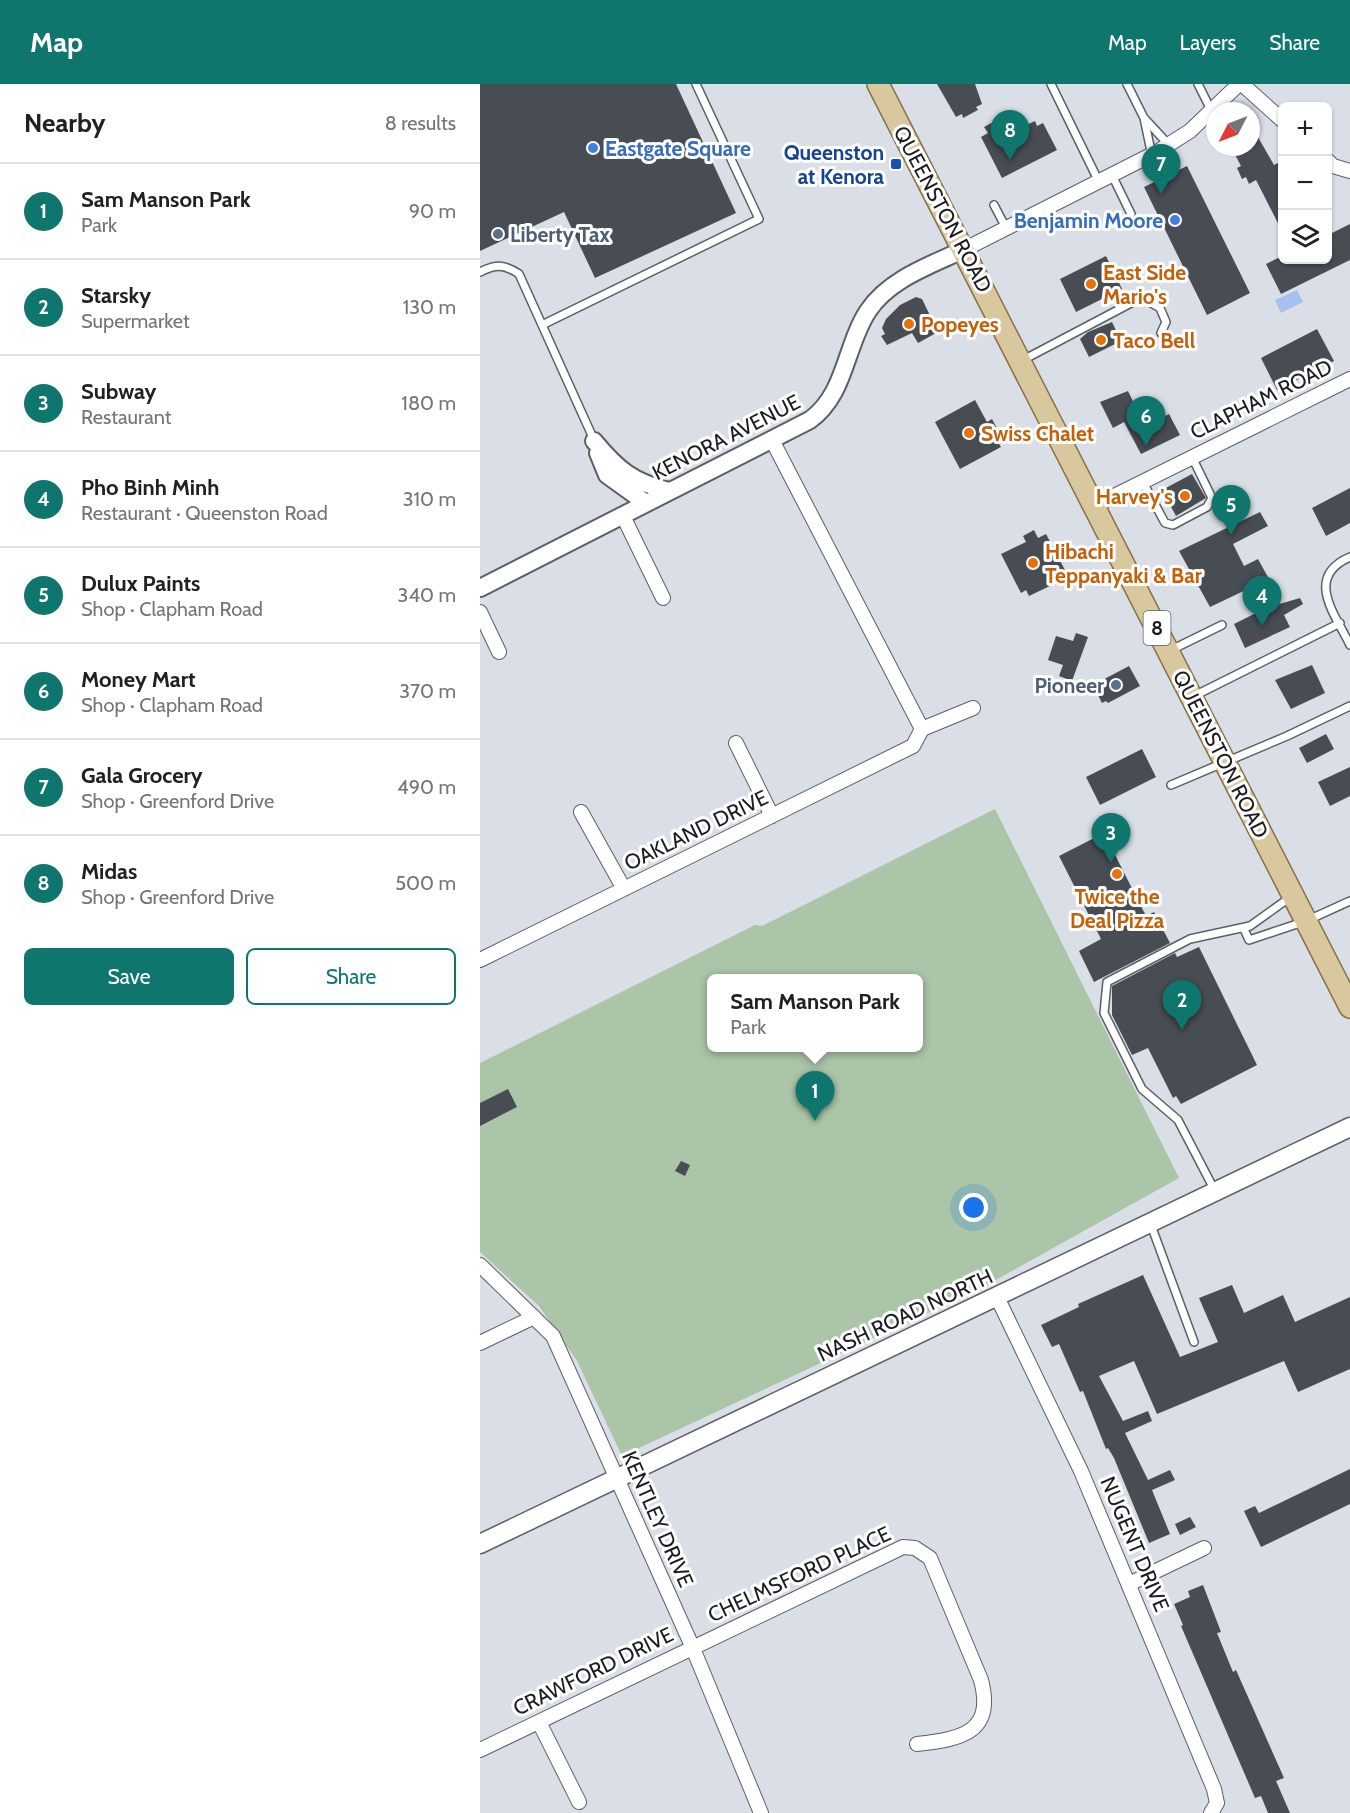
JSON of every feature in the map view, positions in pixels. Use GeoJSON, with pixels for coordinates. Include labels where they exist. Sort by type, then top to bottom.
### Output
{"type":"FeatureCollection","features":[{"type":"Feature","properties":{"kind":"main road","name":"QUEENSTON ROAD"},"geometry":{"type":"LineString","coordinates":[[878,84],[1350,1007]]}},
{"type":"Feature","properties":{"kind":"main road","name":"NASH ROAD NORTH"},"geometry":{"type":"LineString","coordinates":[[480,1544],[615,1477],[1350,1127]]}},
{"type":"Feature","properties":{"kind":"street"},"geometry":{"type":"LineString","coordinates":[[1220,102],[1241,84],[1278,116]]}},
{"type":"Feature","properties":{"kind":"street"},"geometry":{"type":"LineString","coordinates":[[964,249],[1152,156],[1190,131],[1206,115]]}},
{"type":"Feature","properties":{"kind":"street"},"geometry":{"type":"LineString","coordinates":[[1332,165],[1350,171]]}},
{"type":"Feature","properties":{"kind":"street","name":"KENORA AVENUE"},"geometry":{"type":"LineString","coordinates":[[480,588],[810,420],[832,399],[860,326],[878,299],[897,283],[964,249]]}},
{"type":"Feature","properties":{"kind":"street","name":"CLAPHAM ROAD"},"geometry":{"type":"LineString","coordinates":[[1094,506],[1350,379]]}},
{"type":"Feature","properties":{"kind":"street"},"geometry":{"type":"LineString","coordinates":[[772,440],[922,729]]}},
{"type":"Feature","properties":{"kind":"street"},"geometry":{"type":"LineString","coordinates":[[594,441],[621,471],[642,484],[669,491]]}},
{"type":"Feature","properties":{"kind":"street"},"geometry":{"type":"LineString","coordinates":[[594,441],[607,475],[645,503]]}},
{"type":"Feature","properties":{"kind":"street"},"geometry":{"type":"LineString","coordinates":[[623,516],[663,598]]}},
{"type":"Feature","properties":{"kind":"street"},"geometry":{"type":"LineString","coordinates":[[480,612],[499,652]]}},
{"type":"Feature","properties":{"kind":"street","name":"OAKLAND DRIVE"},"geometry":{"type":"LineString","coordinates":[[480,960],[913,746],[922,729],[973,708]]}},
{"type":"Feature","properties":{"kind":"street"},"geometry":{"type":"LineString","coordinates":[[736,743],[772,816]]}},
{"type":"Feature","properties":{"kind":"street"},"geometry":{"type":"LineString","coordinates":[[581,812],[624,889]]}},
{"type":"Feature","properties":{"kind":"street","name":"KENTLEY DRIVE"},"geometry":{"type":"LineString","coordinates":[[480,1265],[553,1336],[692,1646],[761,1813]]}},
{"type":"Feature","properties":{"kind":"street","name":"NUGENT DRIVE"},"geometry":{"type":"LineString","coordinates":[[997,1297],[1081,1471],[1129,1584],[1214,1789],[1216,1803],[1211,1813]]}},
{"type":"Feature","properties":{"kind":"street"},"geometry":{"type":"LineString","coordinates":[[480,1343],[534,1317]]}},
{"type":"Feature","properties":{"kind":"street","name":"CHELMSFORD PLACE"},"geometry":{"type":"LineString","coordinates":[[692,1646],[888,1552],[903,1547],[915,1548],[930,1558],[981,1680],[987,1701],[982,1718],[970,1730],[950,1740],[917,1744]]}},
{"type":"Feature","properties":{"kind":"street"},"geometry":{"type":"LineString","coordinates":[[1129,1584],[1204,1548]]}},
{"type":"Feature","properties":{"kind":"street","name":"CRAWFORD DRIVE"},"geometry":{"type":"LineString","coordinates":[[480,1750],[692,1646]]}},
{"type":"Feature","properties":{"kind":"street"},"geometry":{"type":"LineString","coordinates":[[538,1722],[579,1802]]}},
{"type":"Feature","properties":{"kind":"lane"},"geometry":{"type":"LineString","coordinates":[[544,324],[759,219],[696,84]]}},
{"type":"Feature","properties":{"kind":"lane"},"geometry":{"type":"LineString","coordinates":[[1051,84],[1099,182]]}},
{"type":"Feature","properties":{"kind":"lane"},"geometry":{"type":"LineString","coordinates":[[1127,84],[1144,118],[1152,156]]}},
{"type":"Feature","properties":{"kind":"lane"},"geometry":{"type":"LineString","coordinates":[[1198,84],[1207,102]]}},
{"type":"Feature","properties":{"kind":"lane"},"geometry":{"type":"LineString","coordinates":[[1144,118],[1168,145]]}},
{"type":"Feature","properties":{"kind":"lane"},"geometry":{"type":"LineString","coordinates":[[1112,175],[1131,213]]}},
{"type":"Feature","properties":{"kind":"lane"},"geometry":{"type":"LineString","coordinates":[[994,205],[1006,228]]}},
{"type":"Feature","properties":{"kind":"lane"},"geometry":{"type":"LineString","coordinates":[[480,272],[495,264],[509,267],[519,274],[544,324],[594,441]]}},
{"type":"Feature","properties":{"kind":"lane"},"geometry":{"type":"LineString","coordinates":[[1021,361],[1133,302],[1144,299],[1160,308],[1166,322],[1161,333]]}},
{"type":"Feature","properties":{"kind":"lane"},"geometry":{"type":"LineString","coordinates":[[1143,482],[1165,523],[1173,525],[1207,507],[1212,498],[1192,456]]}},
{"type":"Feature","properties":{"kind":"lane"},"geometry":{"type":"LineString","coordinates":[[1350,557],[1333,567],[1325,585],[1326,596],[1350,645]]}},
{"type":"Feature","properties":{"kind":"lane"},"geometry":{"type":"LineString","coordinates":[[1191,697],[1340,623]]}},
{"type":"Feature","properties":{"kind":"lane"},"geometry":{"type":"LineString","coordinates":[[1169,651],[1222,625]]}},
{"type":"Feature","properties":{"kind":"lane"},"geometry":{"type":"LineString","coordinates":[[1171,785],[1203,769],[1226,763],[1350,705]]}},
{"type":"Feature","properties":{"kind":"lane"},"geometry":{"type":"LineString","coordinates":[[1215,1191],[1178,1120],[1142,1089],[1104,1013],[1103,1002],[1107,982],[1190,939],[1244,929],[1293,896]]}},
{"type":"Feature","properties":{"kind":"lane"},"geometry":{"type":"LineString","coordinates":[[1244,929],[1250,940],[1306,921],[1350,901]]}},
{"type":"Feature","properties":{"kind":"lane"},"geometry":{"type":"LineString","coordinates":[[1150,1222],[1194,1342]]}},
{"type":"Feature","properties":{"kind":"green space"},"geometry":{"type":"Polygon","coordinates":[[[995,809],[1179,1178],[987,1285],[622,1456],[577,1361],[539,1306],[480,1252],[480,1063],[755,925],[762,926],[995,809]]]}},
{"type":"Feature","properties":{"kind":"water"},"geometry":{"type":"Polygon","coordinates":[[[1297,290],[1303,302],[1281,313],[1275,300],[1297,290]]]}},
{"type":"Feature","properties":{"kind":"building","name":"Eastgate Square"},"geometry":{"type":"Polygon","coordinates":[[[480,84],[676,84],[736,213],[595,278],[564,212],[480,251],[480,84]]]}},
{"type":"Feature","properties":{"kind":"building"},"geometry":{"type":"Polygon","coordinates":[[[937,84],[975,84],[982,104],[976,107],[978,110],[963,118],[962,114],[956,117],[937,84]]]}},
{"type":"Feature","properties":{"kind":"building"},"geometry":{"type":"Polygon","coordinates":[[[997,120],[1001,128],[1010,123],[1014,131],[1035,121],[1037,126],[1043,123],[1057,150],[1002,178],[981,137],[988,133],[984,127],[997,120]]]}},
{"type":"Feature","properties":{"kind":"building"},"geometry":{"type":"Polygon","coordinates":[[[1260,141],[1274,165],[1278,163],[1278,223],[1256,180],[1249,184],[1246,177],[1242,179],[1237,168],[1241,166],[1236,156],[1260,156],[1260,141]]]}},
{"type":"Feature","properties":{"kind":"building"},"geometry":{"type":"Polygon","coordinates":[[[1187,166],[1250,293],[1207,315],[1144,187],[1187,166]]]}},
{"type":"Feature","properties":{"kind":"building"},"geometry":{"type":"Polygon","coordinates":[[[1350,224],[1350,260],[1281,294],[1266,264],[1278,258],[1278,264],[1332,264],[1332,233],[1350,224]]]}},
{"type":"Feature","properties":{"kind":"building","name":"East Side Mario's"},"geometry":{"type":"Polygon","coordinates":[[[1106,256],[1122,289],[1076,312],[1060,279],[1106,256]]]}},
{"type":"Feature","properties":{"kind":"building","name":"Popeyes"},"geometry":{"type":"Polygon","coordinates":[[[916,297],[922,299],[938,332],[918,343],[912,333],[887,345],[881,336],[885,334],[882,328],[886,319],[900,305],[916,297]]]}},
{"type":"Feature","properties":{"kind":"building","name":"Taco Bell"},"geometry":{"type":"Polygon","coordinates":[[[1112,322],[1121,341],[1089,357],[1080,339],[1088,332],[1112,322]]]}},
{"type":"Feature","properties":{"kind":"building"},"geometry":{"type":"Polygon","coordinates":[[[1317,329],[1334,361],[1277,390],[1261,358],[1317,329]]]}},
{"type":"Feature","properties":{"kind":"building"},"geometry":{"type":"Polygon","coordinates":[[[1128,391],[1145,426],[1169,414],[1180,435],[1141,454],[1124,422],[1113,428],[1100,402],[1128,391]]]}},
{"type":"Feature","properties":{"kind":"building","name":"Swiss Chalet"},"geometry":{"type":"Polygon","coordinates":[[[975,400],[987,422],[992,419],[999,432],[994,435],[1001,447],[960,469],[935,422],[975,400]]]}},
{"type":"Feature","properties":{"kind":"building","name":"Harvey's"},"geometry":{"type":"Polygon","coordinates":[[[1192,474],[1206,498],[1176,516],[1162,490],[1192,474]]]}},
{"type":"Feature","properties":{"kind":"building"},"geometry":{"type":"Polygon","coordinates":[[[1350,488],[1350,523],[1326,536],[1312,508],[1350,488]]]}},
{"type":"Feature","properties":{"kind":"building"},"geometry":{"type":"Polygon","coordinates":[[[1260,512],[1268,526],[1233,544],[1244,566],[1258,559],[1269,579],[1210,607],[1179,551],[1260,512]]]}},
{"type":"Feature","properties":{"kind":"building"},"geometry":{"type":"Polygon","coordinates":[[[1034,530],[1038,538],[1046,534],[1065,570],[1049,578],[1052,585],[1029,596],[1026,590],[1021,593],[1001,554],[1026,542],[1023,536],[1034,530]]]}},
{"type":"Feature","properties":{"kind":"building"},"geometry":{"type":"Polygon","coordinates":[[[1300,598],[1303,604],[1284,615],[1290,627],[1245,648],[1234,624],[1266,608],[1300,598]]]}},
{"type":"Feature","properties":{"kind":"building"},"geometry":{"type":"Polygon","coordinates":[[[1076,633],[1088,637],[1072,681],[1059,676],[1063,665],[1048,660],[1056,636],[1073,641],[1076,633]]]}},
{"type":"Feature","properties":{"kind":"building"},"geometry":{"type":"Polygon","coordinates":[[[1312,665],[1325,693],[1291,709],[1275,680],[1312,665]]]}},
{"type":"Feature","properties":{"kind":"building"},"geometry":{"type":"Polygon","coordinates":[[[1129,666],[1140,686],[1108,703],[1106,701],[1102,703],[1093,685],[1129,666]]]}},
{"type":"Feature","properties":{"kind":"building"},"geometry":{"type":"Polygon","coordinates":[[[1326,734],[1334,749],[1307,763],[1299,748],[1326,734]]]}},
{"type":"Feature","properties":{"kind":"building"},"geometry":{"type":"Polygon","coordinates":[[[1142,749],[1156,777],[1100,805],[1086,777],[1142,749]]]}},
{"type":"Feature","properties":{"kind":"building"},"geometry":{"type":"Polygon","coordinates":[[[1350,767],[1350,796],[1330,806],[1318,782],[1350,767]]]}},
{"type":"Feature","properties":{"kind":"building"},"geometry":{"type":"Polygon","coordinates":[[[1104,833],[1146,916],[1154,912],[1170,943],[1094,982],[1079,951],[1101,939],[1059,856],[1104,833]]]}},
{"type":"Feature","properties":{"kind":"building"},"geometry":{"type":"Polygon","coordinates":[[[1199,947],[1257,1065],[1181,1104],[1176,1096],[1173,1098],[1148,1048],[1132,1055],[1112,1015],[1112,986],[1175,953],[1177,957],[1199,947]]]}},
{"type":"Feature","properties":{"kind":"building"},"geometry":{"type":"Polygon","coordinates":[[[508,1089],[517,1107],[480,1126],[480,1103],[508,1089]]]}},
{"type":"Feature","properties":{"kind":"building"},"geometry":{"type":"Polygon","coordinates":[[[681,1161],[690,1165],[685,1176],[675,1171],[681,1161]]]}},
{"type":"Feature","properties":{"kind":"building"},"geometry":{"type":"Polygon","coordinates":[[[1143,1275],[1180,1357],[1218,1342],[1199,1298],[1232,1285],[1244,1313],[1283,1295],[1295,1322],[1350,1297],[1350,1369],[1298,1392],[1284,1361],[1157,1414],[1134,1361],[1099,1376],[1123,1421],[1148,1411],[1152,1421],[1125,1433],[1148,1480],[1170,1470],[1175,1480],[1152,1490],[1170,1534],[1149,1543],[1114,1458],[1108,1448],[1106,1449],[1083,1391],[1080,1392],[1059,1344],[1052,1347],[1041,1325],[1079,1307],[1078,1304],[1143,1275]]]}},
{"type":"Feature","properties":{"kind":"building"},"geometry":{"type":"Polygon","coordinates":[[[1350,1469],[1350,1504],[1261,1547],[1244,1511],[1255,1506],[1259,1513],[1350,1469]]]}},
{"type":"Feature","properties":{"kind":"building"},"geometry":{"type":"Polygon","coordinates":[[[1190,1517],[1196,1527],[1180,1535],[1175,1524],[1190,1517]]]}},
{"type":"Feature","properties":{"kind":"building"},"geometry":{"type":"Polygon","coordinates":[[[1203,1585],[1221,1632],[1217,1633],[1233,1672],[1236,1670],[1284,1778],[1276,1781],[1290,1813],[1268,1813],[1261,1796],[1255,1798],[1181,1626],[1183,1625],[1174,1604],[1190,1597],[1188,1591],[1203,1585]]]}},
{"type":"Feature","properties":{"kind":"place","name":"Eastgate Square"},"geometry":{"type":"Point","coordinates":[593,148]}},
{"type":"Feature","properties":{"kind":"place","name":"Midas"},"geometry":{"type":"Point","coordinates":[1010,160]}},
{"type":"Feature","properties":{"kind":"place","name":"Queenston at Kenora"},"geometry":{"type":"Point","coordinates":[896,164]}},
{"type":"Feature","properties":{"kind":"place","name":"Gala Grocery"},"geometry":{"type":"Point","coordinates":[1161,194]}},
{"type":"Feature","properties":{"kind":"place","name":"Benjamin Moore"},"geometry":{"type":"Point","coordinates":[1175,220]}},
{"type":"Feature","properties":{"kind":"place","name":"Liberty Tax"},"geometry":{"type":"Point","coordinates":[498,234]}},
{"type":"Feature","properties":{"kind":"place","name":"East Side Mario's"},"geometry":{"type":"Point","coordinates":[1091,284]}},
{"type":"Feature","properties":{"kind":"place","name":"Popeyes"},"geometry":{"type":"Point","coordinates":[909,324]}},
{"type":"Feature","properties":{"kind":"place","name":"Taco Bell"},"geometry":{"type":"Point","coordinates":[1101,340]}},
{"type":"Feature","properties":{"kind":"place","name":"Swiss Chalet"},"geometry":{"type":"Point","coordinates":[969,433]}},
{"type":"Feature","properties":{"kind":"place","name":"Money Mart"},"geometry":{"type":"Point","coordinates":[1146,446]}},
{"type":"Feature","properties":{"kind":"place","name":"Harvey's"},"geometry":{"type":"Point","coordinates":[1185,496]}},
{"type":"Feature","properties":{"kind":"place","name":"Dulux Paints"},"geometry":{"type":"Point","coordinates":[1231,535]}},
{"type":"Feature","properties":{"kind":"place","name":"Hibachi Teppanyaki & Bar"},"geometry":{"type":"Point","coordinates":[1033,563]}},
{"type":"Feature","properties":{"kind":"place","name":"Pho Binh Minh"},"geometry":{"type":"Point","coordinates":[1262,626]}},
{"type":"Feature","properties":{"kind":"place","name":"Pioneer"},"geometry":{"type":"Point","coordinates":[1116,685]}},
{"type":"Feature","properties":{"kind":"place","name":"Subway"},"geometry":{"type":"Point","coordinates":[1111,863]}},
{"type":"Feature","properties":{"kind":"place","name":"Twice the Deal Pizza"},"geometry":{"type":"Point","coordinates":[1117,874]}},
{"type":"Feature","properties":{"kind":"place","name":"Starsky"},"geometry":{"type":"Point","coordinates":[1182,1030]}},
{"type":"Feature","properties":{"kind":"place","name":"Sam Manson Park"},"geometry":{"type":"Point","coordinates":[815,1121]}}]}
